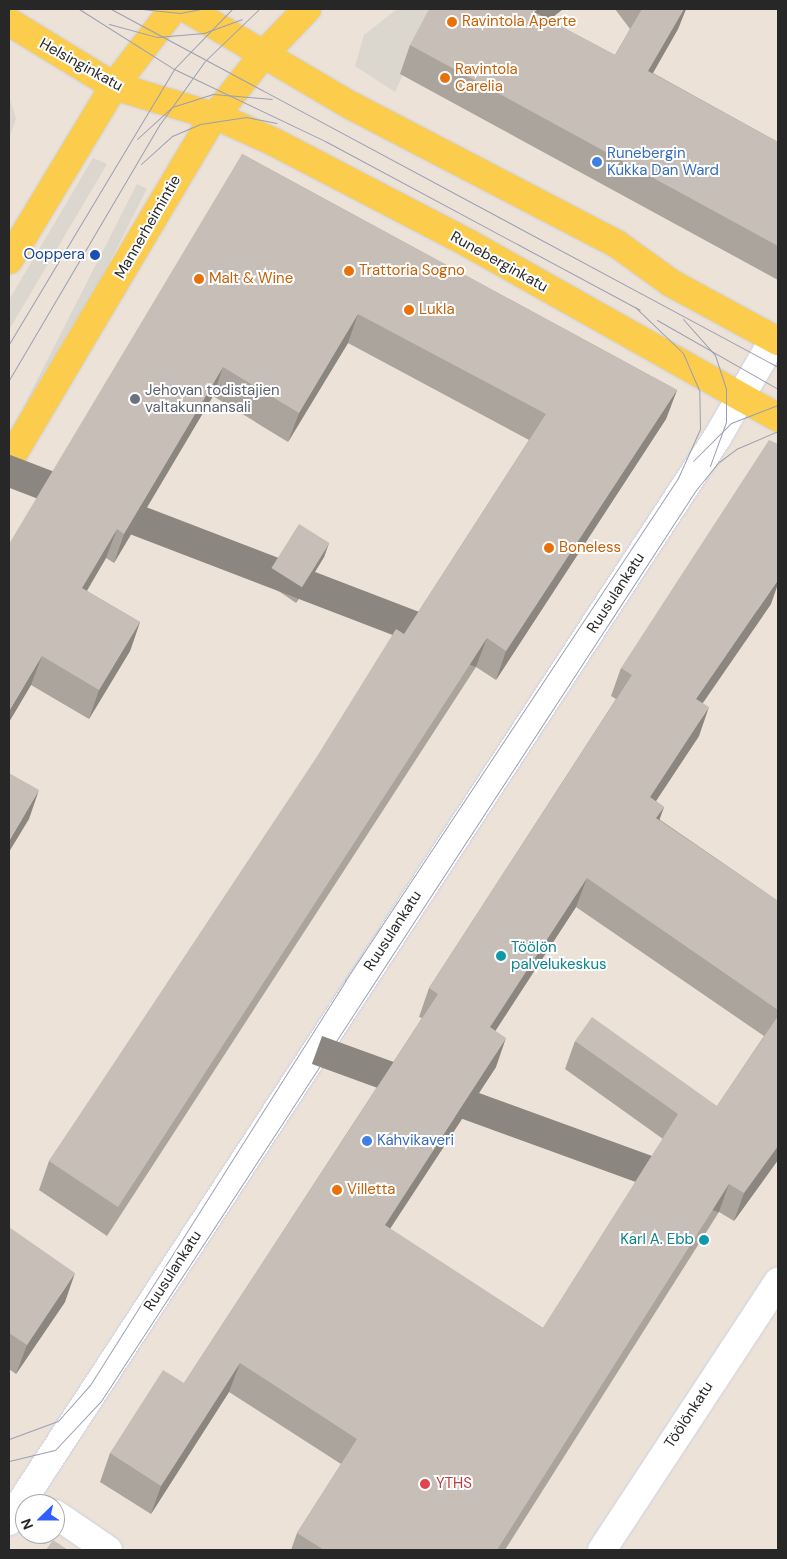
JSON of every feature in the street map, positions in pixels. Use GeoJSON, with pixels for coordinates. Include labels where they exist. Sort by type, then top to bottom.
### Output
{"type":"FeatureCollection","features":[{"type":"Feature","properties":{"kind":"main road"},"geometry":{"type":"LineString","coordinates":[[9,260],[114,86],[173,9]]}},
{"type":"Feature","properties":{"kind":"main road"},"geometry":{"type":"LineString","coordinates":[[187,9],[263,55],[617,244],[671,283],[776,340]]}},
{"type":"Feature","properties":{"kind":"main road","name":"Mannerheimintie"},"geometry":{"type":"LineString","coordinates":[[9,461],[215,116],[263,55],[307,9]]}},
{"type":"Feature","properties":{"kind":"main road","name":"Helsinginkatu"},"geometry":{"type":"LineString","coordinates":[[9,22],[114,86],[215,116]]}},
{"type":"Feature","properties":{"kind":"main road","name":"Runeberginkatu"},"geometry":{"type":"LineString","coordinates":[[215,116],[452,235],[778,418]]}},
{"type":"Feature","properties":{"kind":"street","name":"Ruusulankatu"},"geometry":{"type":"LineString","coordinates":[[9,1521],[25,1493],[742,398],[776,340]]}},
{"type":"Feature","properties":{"kind":"street","name":"Töölönkatu"},"geometry":{"type":"LineString","coordinates":[[602,1550],[778,1282]]}},
{"type":"Feature","properties":{"kind":"street"},"geometry":{"type":"LineString","coordinates":[[65,1521],[108,1550]]}},
{"type":"Feature","properties":{"kind":"shaded area"},"geometry":{"type":"Polygon","coordinates":[[[397,9],[439,9],[422,33],[395,92],[355,66],[364,35],[397,9]]]}},
{"type":"Feature","properties":{"kind":"shaded area"},"geometry":{"type":"Polygon","coordinates":[[[9,96],[16,119],[9,139],[9,96]]]}},
{"type":"Feature","properties":{"kind":"shaded area"},"geometry":{"type":"Polygon","coordinates":[[[93,158],[107,164],[9,330],[9,300],[93,158]]]}},
{"type":"Feature","properties":{"kind":"shaded area"},"geometry":{"type":"Polygon","coordinates":[[[137,184],[147,189],[33,413],[23,408],[137,184]]]}},
{"type":"Feature","properties":{"kind":"building"},"geometry":{"type":"Polygon","coordinates":[[[429,9],[538,9],[534,12],[615,55],[642,9],[684,9],[648,71],[778,142],[778,246],[410,45],[429,9]]]}},
{"type":"Feature","properties":{"kind":"building"},"geometry":{"type":"Polygon","coordinates":[[[242,154],[677,390],[506,651],[487,638],[118,1207],[49,1161],[316,758],[396,629],[404,634],[546,414],[358,314],[299,413],[223,367],[124,534],[117,529],[82,588],[140,622],[99,690],[42,656],[9,711],[9,544],[242,154]]]}},
{"type":"Feature","properties":{"kind":"building"},"geometry":{"type":"Polygon","coordinates":[[[769,440],[778,444],[778,580],[696,699],[709,707],[650,797],[664,807],[656,818],[778,901],[778,1010],[587,878],[490,1027],[506,1038],[385,1225],[543,1328],[678,1114],[575,1041],[592,1017],[717,1106],[778,1016],[778,1146],[744,1193],[729,1184],[497,1550],[324,1550],[297,1533],[357,1439],[240,1363],[161,1486],[110,1453],[163,1370],[184,1383],[438,994],[429,988],[632,675],[621,668],[769,440]]]}},
{"type":"Feature","properties":{"kind":"building"},"geometry":{"type":"Polygon","coordinates":[[[299,524],[330,543],[302,587],[271,568],[299,524]]]}},
{"type":"Feature","properties":{"kind":"building"},"geometry":{"type":"Polygon","coordinates":[[[9,773],[39,790],[9,841],[9,773]]]}},
{"type":"Feature","properties":{"kind":"building"},"geometry":{"type":"Polygon","coordinates":[[[9,1227],[75,1273],[27,1345],[9,1333],[9,1227]]]}},
{"type":"Feature","properties":{"kind":"building"},"geometry":{"type":"Polygon","coordinates":[[[50,1544],[59,1544],[68,1550],[46,1550],[50,1544]]]}},
{"type":"Feature","properties":{"kind":"tram line"},"geometry":{"type":"LineString","coordinates":[[79,9],[174,69],[325,141],[640,310]]}},
{"type":"Feature","properties":{"kind":"tram line"},"geometry":{"type":"LineString","coordinates":[[111,9],[778,367]]}},
{"type":"Feature","properties":{"kind":"tram line"},"geometry":{"type":"LineString","coordinates":[[142,9],[180,13],[201,9]]}},
{"type":"Feature","properties":{"kind":"tram line"},"geometry":{"type":"LineString","coordinates":[[9,344],[174,69],[232,9]]}},
{"type":"Feature","properties":{"kind":"tram line"},"geometry":{"type":"LineString","coordinates":[[9,380],[160,124],[205,61],[259,9]]}},
{"type":"Feature","properties":{"kind":"tram line"},"geometry":{"type":"LineString","coordinates":[[109,24],[157,37],[204,33],[242,19]]}},
{"type":"Feature","properties":{"kind":"tram line"},"geometry":{"type":"LineString","coordinates":[[137,139],[172,107],[213,94],[272,99]]}},
{"type":"Feature","properties":{"kind":"tram line"},"geometry":{"type":"LineString","coordinates":[[141,164],[172,136],[200,124],[246,117],[276,123]]}},
{"type":"Feature","properties":{"kind":"tram line"},"geometry":{"type":"LineString","coordinates":[[9,1439],[58,1421],[90,1385],[345,981],[678,478],[700,429],[699,390],[683,353],[635,307]]}},
{"type":"Feature","properties":{"kind":"tram line"},"geometry":{"type":"LineString","coordinates":[[683,319],[715,355],[726,389],[726,422],[710,466]]}},
{"type":"Feature","properties":{"kind":"tram line"},"geometry":{"type":"LineString","coordinates":[[657,320],[778,389]]}},
{"type":"Feature","properties":{"kind":"tram line"},"geometry":{"type":"LineString","coordinates":[[693,461],[731,423],[778,405]]}},
{"type":"Feature","properties":{"kind":"tram line"},"geometry":{"type":"LineString","coordinates":[[9,1461],[55,1450],[101,1401],[696,490],[719,462],[736,449],[778,431]]}},
{"type":"Feature","properties":{"kind":"place","name":"Ravintola Aperte"},"geometry":{"type":"Point","coordinates":[452,22]}},
{"type":"Feature","properties":{"kind":"place","name":"Ravintola Carelia"},"geometry":{"type":"Point","coordinates":[445,78]}},
{"type":"Feature","properties":{"kind":"place","name":"Runebergin Kukka Dan Ward"},"geometry":{"type":"Point","coordinates":[597,162]}},
{"type":"Feature","properties":{"kind":"place","name":"Ooppera"},"geometry":{"type":"Point","coordinates":[95,255]}},
{"type":"Feature","properties":{"kind":"place","name":"Trattoria Sogno"},"geometry":{"type":"Point","coordinates":[349,271]}},
{"type":"Feature","properties":{"kind":"place","name":"Malt & Wine"},"geometry":{"type":"Point","coordinates":[199,279]}},
{"type":"Feature","properties":{"kind":"place","name":"Lukla"},"geometry":{"type":"Point","coordinates":[409,310]}},
{"type":"Feature","properties":{"kind":"place","name":"Jehovan todistajien valtakunnansali"},"geometry":{"type":"Point","coordinates":[135,399]}},
{"type":"Feature","properties":{"kind":"place","name":"Boneless"},"geometry":{"type":"Point","coordinates":[549,548]}},
{"type":"Feature","properties":{"kind":"place","name":"Töölön palvelukeskus"},"geometry":{"type":"Point","coordinates":[501,956]}},
{"type":"Feature","properties":{"kind":"place","name":"Kahvikaveri"},"geometry":{"type":"Point","coordinates":[367,1141]}},
{"type":"Feature","properties":{"kind":"place","name":"Villetta"},"geometry":{"type":"Point","coordinates":[337,1190]}},
{"type":"Feature","properties":{"kind":"place","name":"Karl A. Ebb"},"geometry":{"type":"Point","coordinates":[704,1240]}},
{"type":"Feature","properties":{"kind":"place","name":"YTHS"},"geometry":{"type":"Point","coordinates":[425,1484]}}]}
